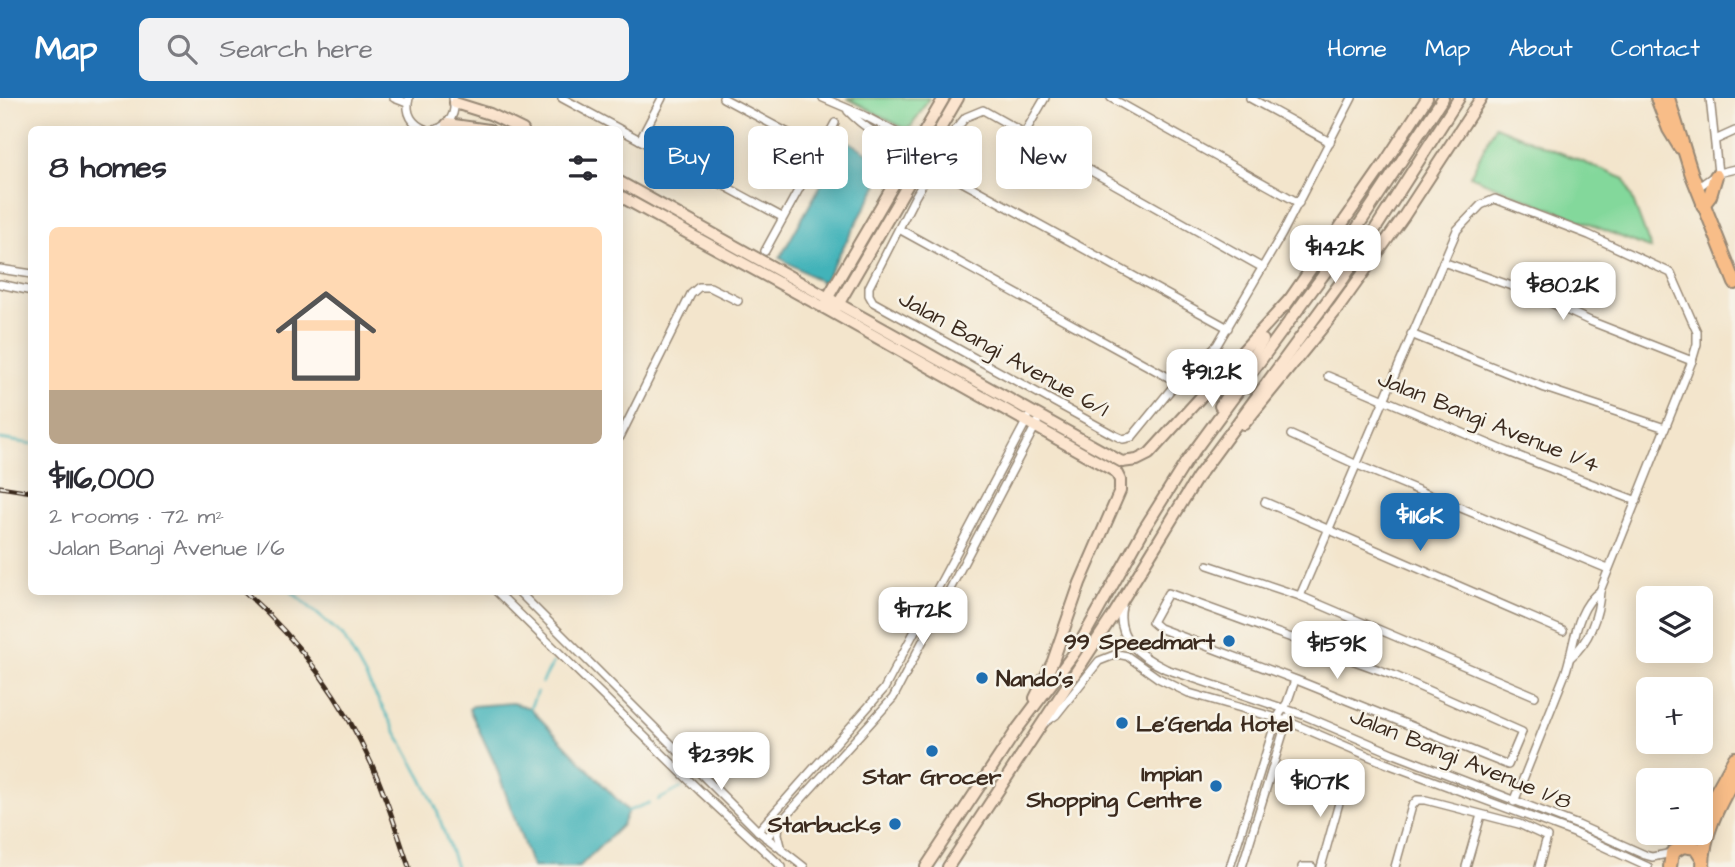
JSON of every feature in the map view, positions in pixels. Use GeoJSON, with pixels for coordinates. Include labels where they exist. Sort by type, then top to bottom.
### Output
{"type":"FeatureCollection","features":[{"type":"Feature","properties":{"kind":"main road"},"geometry":{"type":"LineString","coordinates":[[928,126],[944,98]]}},
{"type":"Feature","properties":{"kind":"main road"},"geometry":{"type":"LineString","coordinates":[[942,126],[958,98]]}},
{"type":"Feature","properties":{"kind":"main road"},"geometry":{"type":"LineString","coordinates":[[1017,728],[1075,652],[1144,530],[1224,398],[1427,98]]}},
{"type":"Feature","properties":{"kind":"main road"},"geometry":{"type":"LineString","coordinates":[[1186,462],[1349,240],[1443,98]]}},
{"type":"Feature","properties":{"kind":"main road"},"geometry":{"type":"LineString","coordinates":[[948,867],[1125,596],[1197,478],[1344,278],[1459,98]]}},
{"type":"Feature","properties":{"kind":"main road"},"geometry":{"type":"LineString","coordinates":[[1197,478],[1339,307],[1404,216],[1480,98]]}},
{"type":"Feature","properties":{"kind":"main road"},"geometry":{"type":"LineString","coordinates":[[1657,98],[1669,129],[1684,153],[1735,283]]}},
{"type":"Feature","properties":{"kind":"main road"},"geometry":{"type":"LineString","coordinates":[[1668,98],[1679,127],[1684,153]]}},
{"type":"Feature","properties":{"kind":"main road"},"geometry":{"type":"LineString","coordinates":[[454,100],[515,126]]}},
{"type":"Feature","properties":{"kind":"main road"},"geometry":{"type":"LineString","coordinates":[[447,124],[461,126]]}},
{"type":"Feature","properties":{"kind":"main road"},"geometry":{"type":"LineString","coordinates":[[1695,181],[1717,173]]}},
{"type":"Feature","properties":{"kind":"main road"},"geometry":{"type":"LineString","coordinates":[[1703,205],[1714,188],[1717,173]]}},
{"type":"Feature","properties":{"kind":"main road"},"geometry":{"type":"LineString","coordinates":[[623,184],[828,297],[834,307]]}},
{"type":"Feature","properties":{"kind":"main road"},"geometry":{"type":"LineString","coordinates":[[828,297],[891,189]]}},
{"type":"Feature","properties":{"kind":"main road"},"geometry":{"type":"LineString","coordinates":[[834,307],[905,189]]}},
{"type":"Feature","properties":{"kind":"main road"},"geometry":{"type":"LineString","coordinates":[[623,198],[834,307],[1034,419],[1114,458],[1131,462],[1143,458],[1156,448],[1289,300]]}},
{"type":"Feature","properties":{"kind":"main road"},"geometry":{"type":"LineString","coordinates":[[926,867],[1017,728],[1049,671],[1080,583],[1120,491],[1116,472],[1034,419]]}},
{"type":"Feature","properties":{"kind":"main road"},"geometry":{"type":"LineString","coordinates":[[1713,798],[1735,758]]}},
{"type":"Feature","properties":{"kind":"main road"},"geometry":{"type":"LineString","coordinates":[[1703,863],[1715,812],[1735,776]]}},
{"type":"Feature","properties":{"kind":"main road"},"geometry":{"type":"LineString","coordinates":[[1670,867],[1672,853],[1683,846],[1696,849],[1703,863]]}},
{"type":"Feature","properties":{"kind":"street"},"geometry":{"type":"LineString","coordinates":[[394,98],[408,100],[412,120],[419,126]]}},
{"type":"Feature","properties":{"kind":"street"},"geometry":{"type":"LineString","coordinates":[[562,98],[614,126]]}},
{"type":"Feature","properties":{"kind":"street"},"geometry":{"type":"LineString","coordinates":[[640,140],[662,98]]}},
{"type":"Feature","properties":{"kind":"street"},"geometry":{"type":"LineString","coordinates":[[723,98],[775,126]]}},
{"type":"Feature","properties":{"kind":"street"},"geometry":{"type":"LineString","coordinates":[[823,98],[882,126]]}},
{"type":"Feature","properties":{"kind":"street"},"geometry":{"type":"LineString","coordinates":[[1029,126],[1045,98]]}},
{"type":"Feature","properties":{"kind":"street"},"geometry":{"type":"LineString","coordinates":[[1111,98],[1299,202]]}},
{"type":"Feature","properties":{"kind":"street"},"geometry":{"type":"LineString","coordinates":[[1250,98],[1330,142]]}},
{"type":"Feature","properties":{"kind":"street"},"geometry":{"type":"LineString","coordinates":[[921,189],[899,229],[1177,382],[1217,345],[1228,328],[1299,202],[1352,98]]}},
{"type":"Feature","properties":{"kind":"street"},"geometry":{"type":"LineString","coordinates":[[1710,98],[1717,173],[1735,169]]}},
{"type":"Feature","properties":{"kind":"street"},"geometry":{"type":"LineString","coordinates":[[443,126],[454,114],[454,100]]}},
{"type":"Feature","properties":{"kind":"street"},"geometry":{"type":"LineString","coordinates":[[958,126],[961,121],[983,110],[1010,126]]}},
{"type":"Feature","properties":{"kind":"street"},"geometry":{"type":"LineString","coordinates":[[848,111],[864,126]]}},
{"type":"Feature","properties":{"kind":"street"},"geometry":{"type":"LineString","coordinates":[[623,131],[782,217]]}},
{"type":"Feature","properties":{"kind":"street"},"geometry":{"type":"LineString","coordinates":[[1715,139],[1735,131]]}},
{"type":"Feature","properties":{"kind":"street"},"geometry":{"type":"LineString","coordinates":[[1092,172],[1263,268]]}},
{"type":"Feature","properties":{"kind":"street"},"geometry":{"type":"LineString","coordinates":[[765,251],[798,189]]}},
{"type":"Feature","properties":{"kind":"street"},"geometry":{"type":"LineString","coordinates":[[975,189],[1228,328]]}},
{"type":"Feature","properties":{"kind":"street"},"geometry":{"type":"LineString","coordinates":[[1300,596],[1457,230],[1481,205],[1495,199],[1589,235],[1671,273],[1697,332],[1698,344],[1692,361],[1608,569],[1591,629],[1582,648],[1571,657]]}},
{"type":"Feature","properties":{"kind":"street","name":"Jalan Bangi Avenue 6/1"},"geometry":{"type":"LineString","coordinates":[[899,229],[869,287],[873,302],[1114,435],[1123,439],[1132,437],[1177,382]]}},
{"type":"Feature","properties":{"kind":"street"},"geometry":{"type":"LineString","coordinates":[[1443,262],[1523,290],[1692,361]]}},
{"type":"Feature","properties":{"kind":"street"},"geometry":{"type":"LineString","coordinates":[[0,269],[28,273]]}},
{"type":"Feature","properties":{"kind":"street"},"geometry":{"type":"LineString","coordinates":[[0,284],[28,290]]}},
{"type":"Feature","properties":{"kind":"street"},"geometry":{"type":"LineString","coordinates":[[623,431],[691,294],[699,287],[710,287],[738,301]]}},
{"type":"Feature","properties":{"kind":"street"},"geometry":{"type":"LineString","coordinates":[[1411,334],[1545,388],[1665,428]]}},
{"type":"Feature","properties":{"kind":"street","name":"Jalan Bangi Avenue 1/4"},"geometry":{"type":"LineString","coordinates":[[1328,376],[1511,454],[1637,500]]}},
{"type":"Feature","properties":{"kind":"street"},"geometry":{"type":"LineString","coordinates":[[758,831],[884,689],[1034,419]]}},
{"type":"Feature","properties":{"kind":"street"},"geometry":{"type":"LineString","coordinates":[[762,839],[893,698],[1034,419]]}},
{"type":"Feature","properties":{"kind":"street"},"geometry":{"type":"LineString","coordinates":[[1291,435],[1608,569]]}},
{"type":"Feature","properties":{"kind":"street"},"geometry":{"type":"LineString","coordinates":[[1265,502],[1563,631]]}},
{"type":"Feature","properties":{"kind":"street"},"geometry":{"type":"LineString","coordinates":[[1208,565],[1300,596],[1535,696]]}},
{"type":"Feature","properties":{"kind":"street"},"geometry":{"type":"LineString","coordinates":[[1511,809],[1571,657],[1572,642],[1578,624],[1591,597],[1600,591]]}},
{"type":"Feature","properties":{"kind":"street","name":"Jalan Bangi Avenue 1/8"},"geometry":{"type":"LineString","coordinates":[[1168,593],[1393,675],[1522,732],[1508,765],[1295,680],[1159,628],[1152,622],[1168,593]]}},
{"type":"Feature","properties":{"kind":"street"},"geometry":{"type":"LineString","coordinates":[[500,595],[782,867]]}},
{"type":"Feature","properties":{"kind":"street"},"geometry":{"type":"LineString","coordinates":[[512,607],[521,595]]}},
{"type":"Feature","properties":{"kind":"street"},"geometry":{"type":"LineString","coordinates":[[524,595],[747,819],[758,831],[767,855]]}},
{"type":"Feature","properties":{"kind":"street","name":"Jalan Bangi Avenue 1/8"},"geometry":{"type":"LineString","coordinates":[[1125,596],[1120,613],[1123,632],[1128,643],[1150,662],[1191,679],[1286,708],[1578,825],[1645,855],[1652,857],[1672,853]]}},
{"type":"Feature","properties":{"kind":"street","name":"Jalan Bangi Avenue 1/8"},"geometry":{"type":"LineString","coordinates":[[1038,726],[1056,715],[1099,661],[1117,654],[1136,661],[1158,678],[1189,693],[1287,721],[1385,762],[1574,834],[1648,867]]}},
{"type":"Feature","properties":{"kind":"street"},"geometry":{"type":"LineString","coordinates":[[1230,867],[1278,718],[1286,708],[1295,680]]}},
{"type":"Feature","properties":{"kind":"street"},"geometry":{"type":"LineString","coordinates":[[1242,867],[1287,721],[1286,708]]}},
{"type":"Feature","properties":{"kind":"street"},"geometry":{"type":"LineString","coordinates":[[684,775],[694,765]]}},
{"type":"Feature","properties":{"kind":"street"},"geometry":{"type":"LineString","coordinates":[[1321,867],[1346,778]]}},
{"type":"Feature","properties":{"kind":"street"},"geometry":{"type":"LineString","coordinates":[[1395,867],[1412,806],[1417,800],[1519,824],[1547,837],[1539,867]]}},
{"type":"Feature","properties":{"kind":"street"},"geometry":{"type":"LineString","coordinates":[[1466,867],[1481,815]]}},
{"type":"Feature","properties":{"kind":"street"},"geometry":{"type":"LineString","coordinates":[[747,819],[768,819]]}},
{"type":"Feature","properties":{"kind":"street"},"geometry":{"type":"LineString","coordinates":[[779,823],[778,834],[782,850]]}},
{"type":"Feature","properties":{"kind":"street"},"geometry":{"type":"LineString","coordinates":[[739,828],[782,850],[804,867]]}},
{"type":"Feature","properties":{"kind":"street"},"geometry":{"type":"LineString","coordinates":[[1302,867],[1312,867]]}},
{"type":"Feature","properties":{"kind":"green space"},"geometry":{"type":"Polygon","coordinates":[[[847,98],[929,98],[912,126],[899,126],[847,98]]]}},
{"type":"Feature","properties":{"kind":"green space"},"geometry":{"type":"Polygon","coordinates":[[[1495,126],[1625,179],[1651,249],[1470,176],[1495,126]]]}},
{"type":"Feature","properties":{"kind":"water"},"geometry":{"type":"Polygon","coordinates":[[[848,141],[862,149],[862,189],[876,189],[823,283],[780,258],[819,189],[848,189],[848,141]]]}},
{"type":"Feature","properties":{"kind":"water"},"geometry":{"type":"Polygon","coordinates":[[[512,703],[530,708],[628,811],[622,825],[579,867],[532,867],[495,764],[469,709],[473,706],[512,703]]]}},
{"type":"Feature","properties":{"kind":"waterway"},"geometry":{"type":"LineString","coordinates":[[0,439],[28,443]]}},
{"type":"Feature","properties":{"kind":"waterway"},"geometry":{"type":"LineString","coordinates":[[295,595],[343,636],[422,779],[436,808],[456,867]]}},
{"type":"Feature","properties":{"kind":"waterway"},"geometry":{"type":"LineString","coordinates":[[542,683],[553,663]]}},
{"type":"Feature","properties":{"kind":"waterway"},"geometry":{"type":"LineString","coordinates":[[530,708],[537,692]]}},
{"type":"Feature","properties":{"kind":"waterway"},"geometry":{"type":"LineString","coordinates":[[658,800],[681,788]]}},
{"type":"Feature","properties":{"kind":"waterway"},"geometry":{"type":"LineString","coordinates":[[628,811],[649,803]]}},
{"type":"Feature","properties":{"kind":"railway"},"geometry":{"type":"LineString","coordinates":[[0,487],[28,491]]}},
{"type":"Feature","properties":{"kind":"railway"},"geometry":{"type":"LineString","coordinates":[[248,595],[301,651],[347,717],[377,777],[409,867]]}},
{"type":"Feature","properties":{"kind":"place","name":"99 Speedmart"},"geometry":{"type":"Point","coordinates":[1229,641]}},
{"type":"Feature","properties":{"kind":"place","name":"Nando's"},"geometry":{"type":"Point","coordinates":[982,678]}},
{"type":"Feature","properties":{"kind":"place","name":"Le'Genda Hotel"},"geometry":{"type":"Point","coordinates":[1122,723]}},
{"type":"Feature","properties":{"kind":"place","name":"Star Grocer"},"geometry":{"type":"Point","coordinates":[932,751]}},
{"type":"Feature","properties":{"kind":"place","name":"Impian Shopping Centre"},"geometry":{"type":"Point","coordinates":[1216,786]}},
{"type":"Feature","properties":{"kind":"place","name":"Starbucks"},"geometry":{"type":"Point","coordinates":[895,824]}}]}
